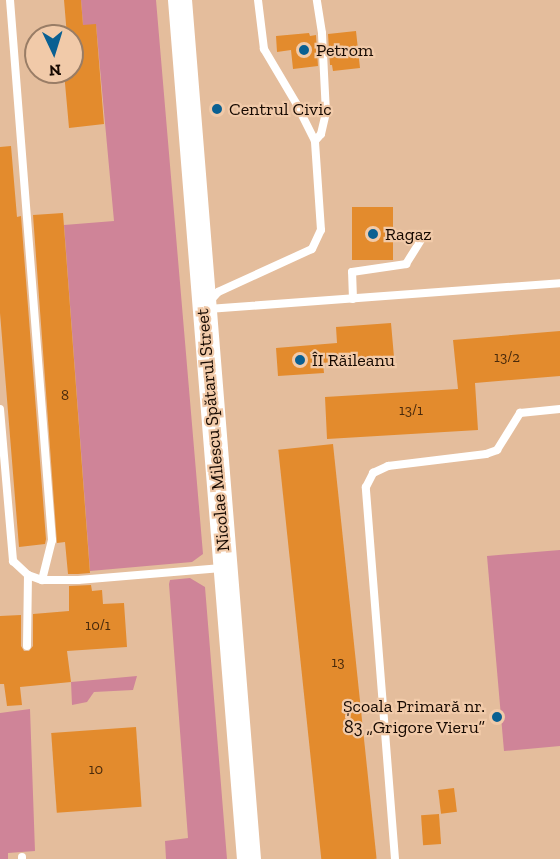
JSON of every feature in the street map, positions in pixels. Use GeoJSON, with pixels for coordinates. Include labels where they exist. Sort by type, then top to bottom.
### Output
{"type":"FeatureCollection","features":[{"type":"Feature","properties":{"kind":"main road","name":"Nicolae Milescu Spătarul Street"},"geometry":{"type":"LineString","coordinates":[[180,0],[203,309],[249,859]]}},
{"type":"Feature","properties":{"kind":"lane"},"geometry":{"type":"LineString","coordinates":[[10,0],[52,540],[42,580]]}},
{"type":"Feature","properties":{"kind":"lane"},"geometry":{"type":"LineString","coordinates":[[203,309],[218,292],[257,272],[296,258],[312,249],[317,241],[321,219],[315,141],[296,103],[264,49],[258,0]]}},
{"type":"Feature","properties":{"kind":"lane"},"geometry":{"type":"LineString","coordinates":[[315,141],[321,134],[326,113],[322,33],[317,0]]}},
{"type":"Feature","properties":{"kind":"lane"},"geometry":{"type":"LineString","coordinates":[[353,299],[352,273],[406,264],[421,240]]}},
{"type":"Feature","properties":{"kind":"lane"},"geometry":{"type":"LineString","coordinates":[[203,309],[560,283]]}},
{"type":"Feature","properties":{"kind":"lane"},"geometry":{"type":"LineString","coordinates":[[0,409],[13,561],[28,575],[42,580],[78,580],[224,568]]}},
{"type":"Feature","properties":{"kind":"lane"},"geometry":{"type":"LineString","coordinates":[[395,859],[366,487],[373,473],[388,466],[486,454],[497,450],[520,413],[560,409]]}},
{"type":"Feature","properties":{"kind":"lane"},"geometry":{"type":"LineString","coordinates":[[27,646],[28,575]]}},
{"type":"Feature","properties":{"kind":"shaded area"},"geometry":{"type":"Polygon","coordinates":[[[81,0],[156,0],[203,554],[192,562],[90,571],[64,225],[114,221],[96,25],[83,24],[81,0]]]}},
{"type":"Feature","properties":{"kind":"shaded area"},"geometry":{"type":"Polygon","coordinates":[[[560,550],[560,746],[504,751],[487,556],[560,550]]]}},
{"type":"Feature","properties":{"kind":"shaded area"},"geometry":{"type":"Polygon","coordinates":[[[190,578],[205,587],[227,859],[166,859],[165,841],[188,838],[169,584],[170,580],[190,578]]]}},
{"type":"Feature","properties":{"kind":"shaded area"},"geometry":{"type":"Polygon","coordinates":[[[137,676],[133,690],[94,692],[87,702],[72,705],[71,682],[137,676]]]}},
{"type":"Feature","properties":{"kind":"shaded area"},"geometry":{"type":"Polygon","coordinates":[[[30,709],[35,851],[8,853],[8,859],[0,859],[0,713],[30,709]]]}},
{"type":"Feature","properties":{"kind":"building"},"geometry":{"type":"Polygon","coordinates":[[[64,0],[81,0],[83,24],[66,24],[64,0]]]}},
{"type":"Feature","properties":{"kind":"building"},"geometry":{"type":"Polygon","coordinates":[[[96,24],[104,124],[69,128],[65,84],[84,84],[84,25],[96,24]]]}},
{"type":"Feature","properties":{"kind":"building"},"geometry":{"type":"Polygon","coordinates":[[[356,31],[360,68],[333,71],[330,65],[328,34],[356,31]]]}},
{"type":"Feature","properties":{"kind":"building"},"geometry":{"type":"Polygon","coordinates":[[[309,33],[310,36],[316,35],[318,66],[293,69],[291,50],[277,52],[276,36],[309,33]]]}},
{"type":"Feature","properties":{"kind":"building"},"geometry":{"type":"Polygon","coordinates":[[[11,146],[17,217],[21,216],[46,539],[45,544],[19,547],[0,313],[0,147],[11,146]]]}},
{"type":"Feature","properties":{"kind":"building"},"geometry":{"type":"Polygon","coordinates":[[[352,207],[393,207],[393,260],[352,260],[352,207]]]}},
{"type":"Feature","properties":{"kind":"building"},"geometry":{"type":"Polygon","coordinates":[[[63,213],[90,573],[78,574],[68,574],[65,542],[57,543],[33,215],[63,213]]]}},
{"type":"Feature","properties":{"kind":"building"},"geometry":{"type":"Polygon","coordinates":[[[391,323],[394,357],[323,363],[324,373],[278,376],[276,348],[337,343],[336,327],[391,323]]]}},
{"type":"Feature","properties":{"kind":"building"},"geometry":{"type":"Polygon","coordinates":[[[560,331],[560,376],[475,383],[478,430],[327,439],[325,397],[458,389],[453,340],[560,331]]]}},
{"type":"Feature","properties":{"kind":"building"},"geometry":{"type":"Polygon","coordinates":[[[333,444],[377,859],[321,859],[278,450],[333,444]]]}},
{"type":"Feature","properties":{"kind":"building"},"geometry":{"type":"Polygon","coordinates":[[[91,585],[92,591],[102,590],[103,604],[124,603],[127,647],[67,651],[71,682],[20,687],[22,705],[7,706],[4,684],[0,684],[0,616],[21,615],[21,646],[24,651],[29,651],[33,646],[33,614],[69,611],[69,586],[91,585]]]}},
{"type":"Feature","properties":{"kind":"building"},"geometry":{"type":"Polygon","coordinates":[[[136,727],[142,807],[57,813],[51,733],[136,727]]]}},
{"type":"Feature","properties":{"kind":"building"},"geometry":{"type":"Polygon","coordinates":[[[454,788],[457,812],[441,814],[438,790],[454,788]]]}},
{"type":"Feature","properties":{"kind":"building"},"geometry":{"type":"Polygon","coordinates":[[[439,814],[441,844],[423,845],[421,815],[439,814]]]}},
{"type":"Feature","properties":{"kind":"place","name":"Petrom"},"geometry":{"type":"Point","coordinates":[304,50]}},
{"type":"Feature","properties":{"kind":"place","name":"Centrul Civic"},"geometry":{"type":"Point","coordinates":[217,109]}},
{"type":"Feature","properties":{"kind":"place","name":"Ragaz"},"geometry":{"type":"Point","coordinates":[373,234]}},
{"type":"Feature","properties":{"kind":"place","name":"ÎI Răileanu"},"geometry":{"type":"Point","coordinates":[300,360]}},
{"type":"Feature","properties":{"kind":"place","name":"Școala Primară nr. 83 „Grigore Vieru”"},"geometry":{"type":"Point","coordinates":[497,717]}}]}
